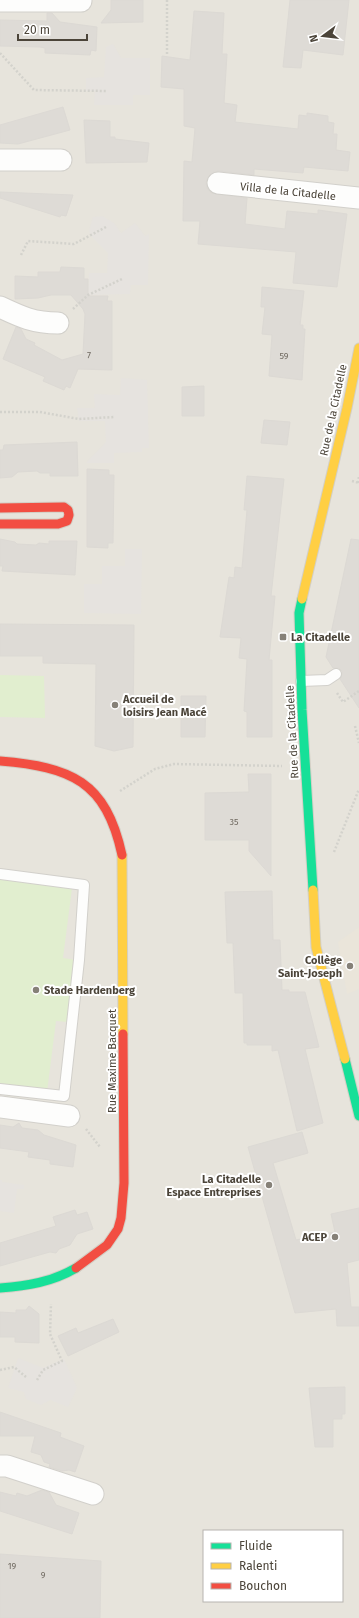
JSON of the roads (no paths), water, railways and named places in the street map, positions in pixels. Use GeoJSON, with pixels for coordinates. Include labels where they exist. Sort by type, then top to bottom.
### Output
{"type":"FeatureCollection","features":[{"type":"Feature","properties":{"kind":"street"},"geometry":{"type":"LineString","coordinates":[[0,1],[81,1]]}},
{"type":"Feature","properties":{"kind":"street"},"geometry":{"type":"LineString","coordinates":[[0,160],[61,160]]}},
{"type":"Feature","properties":{"kind":"street","name":"Villa de la Citadelle"},"geometry":{"type":"LineString","coordinates":[[218,183],[359,198]]}},
{"type":"Feature","properties":{"kind":"street"},"geometry":{"type":"LineString","coordinates":[[0,307],[29,320],[43,323],[58,323]]}},
{"type":"Feature","properties":{"kind":"street","name":"Rue de la Citadelle"},"geometry":{"type":"LineString","coordinates":[[359,348],[347,408],[299,613],[301,681],[316,947],[359,1116]]}},
{"type":"Feature","properties":{"kind":"street"},"geometry":{"type":"LineString","coordinates":[[0,508],[64,507],[68,509],[70,513],[67,521],[58,524],[0,524]]}},
{"type":"Feature","properties":{"kind":"street","name":"Rue Maxime Bacquet"},"geometry":{"type":"LineString","coordinates":[[0,761],[42,765],[59,770],[86,784],[95,793],[109,813],[120,840],[122,862],[124,1184],[122,1210],[117,1230],[106,1246],[74,1269],[52,1280],[23,1286],[0,1288]]}},
{"type":"Feature","properties":{"kind":"street"},"geometry":{"type":"LineString","coordinates":[[0,1107],[69,1116]]}},
{"type":"Feature","properties":{"kind":"street"},"geometry":{"type":"LineString","coordinates":[[0,1466],[7,1466],[93,1494]]}},
{"type":"Feature","properties":{"kind":"lane"},"geometry":{"type":"LineString","coordinates":[[301,681],[327,680],[336,674]]}},
{"type":"Feature","properties":{"kind":"lane"},"geometry":{"type":"LineString","coordinates":[[0,874],[84,885],[79,960],[64,1096],[0,1089]]}},
{"type":"Feature","properties":{"kind":"place","name":"La Citadelle"},"geometry":{"type":"Point","coordinates":[283,637]}},
{"type":"Feature","properties":{"kind":"place","name":"Accueil de loisirs Jean Macé"},"geometry":{"type":"Point","coordinates":[115,705]}},
{"type":"Feature","properties":{"kind":"place","name":"Collège Saint-Joseph"},"geometry":{"type":"Point","coordinates":[350,966]}},
{"type":"Feature","properties":{"kind":"place","name":"Stade Hardenberg"},"geometry":{"type":"Point","coordinates":[36,990]}},
{"type":"Feature","properties":{"kind":"place","name":"La Citadelle Espace Entreprises"},"geometry":{"type":"Point","coordinates":[269,1185]}},
{"type":"Feature","properties":{"kind":"place","name":"ACEP"},"geometry":{"type":"Point","coordinates":[335,1237]}}]}
